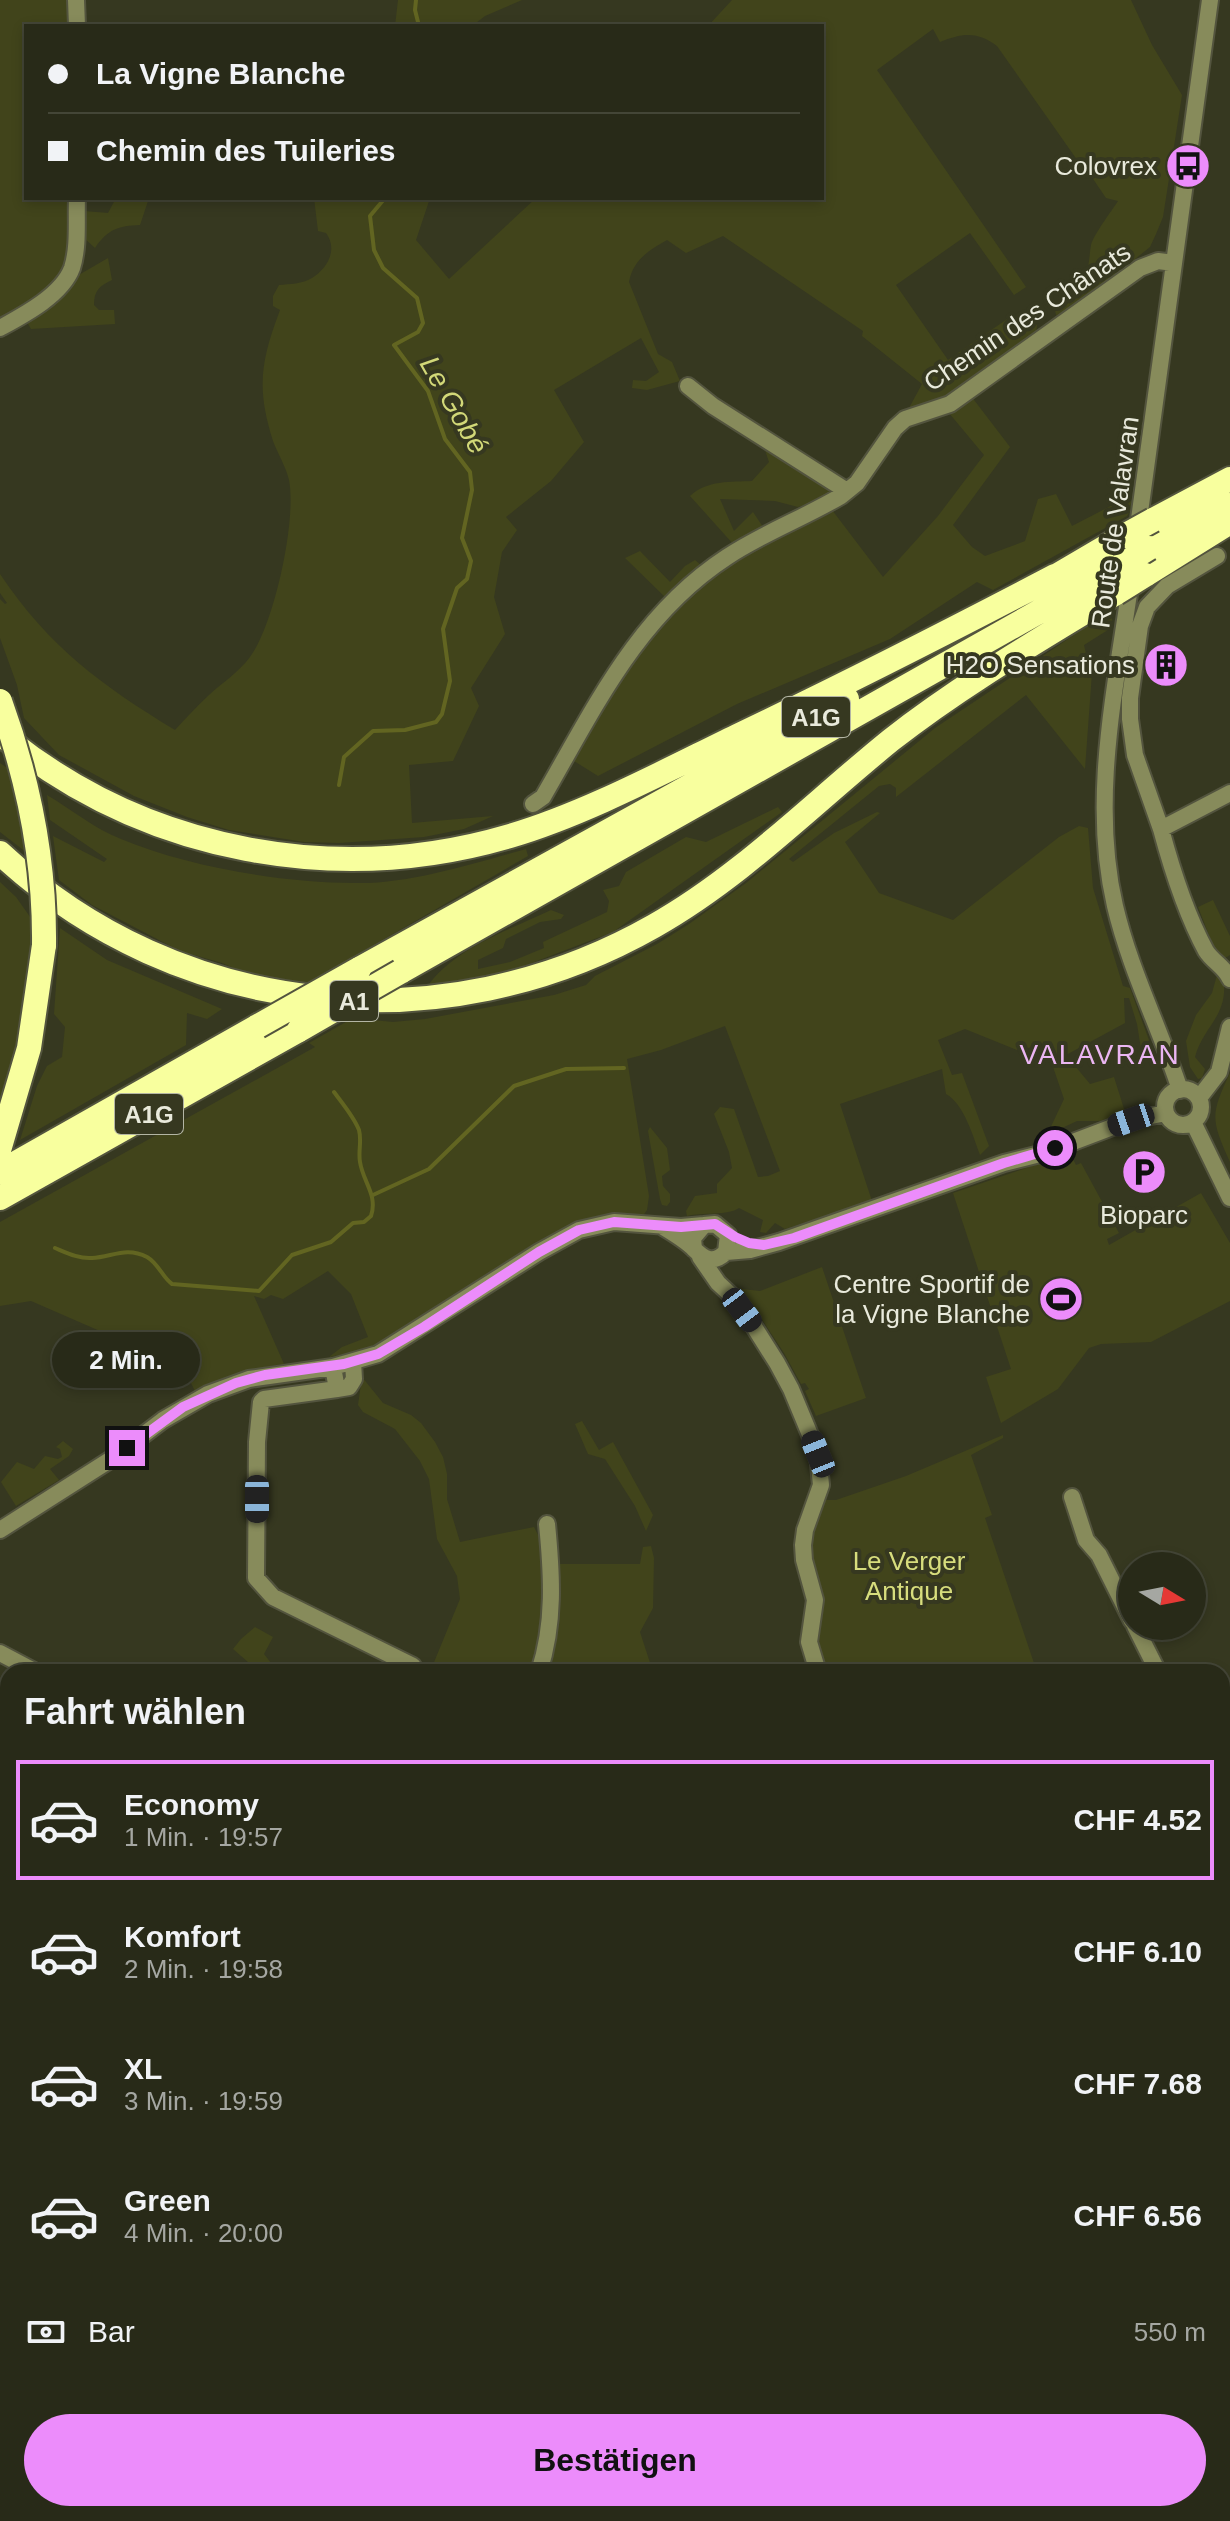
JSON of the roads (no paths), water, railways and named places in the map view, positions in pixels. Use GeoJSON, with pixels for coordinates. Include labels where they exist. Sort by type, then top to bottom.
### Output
{"type":"FeatureCollection","features":[{"type":"Feature","properties":{"kind":"highway"},"geometry":{"type":"LineString","coordinates":[[0,734],[37,762],[93,796],[133,815],[184,834],[248,850],[346,859],[414,856],[511,836],[581,808],[869,672],[1055,576],[1230,479]]}},
{"type":"Feature","properties":{"kind":"highway","name":"A1G"},"geometry":{"type":"LineString","coordinates":[[0,1198],[1230,505]]}},
{"type":"Feature","properties":{"kind":"highway","name":"A1"},"geometry":{"type":"LineString","coordinates":[[0,853],[53,897],[110,932],[179,965],[242,985],[323,999],[372,1002],[438,998],[503,987],[597,955],[682,909],[734,871],[887,743],[940,703],[1230,522]]}},
{"type":"Feature","properties":{"kind":"highway","name":"A1G"},"geometry":{"type":"LineString","coordinates":[[0,1172],[359,969],[777,739],[960,635],[1055,576]]}},
{"type":"Feature","properties":{"kind":"highway"},"geometry":{"type":"LineString","coordinates":[[0,701],[21,764],[36,827],[43,887],[44,945],[29,1048],[4,1137]]}},
{"type":"Feature","properties":{"kind":"street"},"geometry":{"type":"LineString","coordinates":[[76,0],[77,24]]}},
{"type":"Feature","properties":{"kind":"street","name":"Route de Valavran"},"geometry":{"type":"LineString","coordinates":[[1180,1090],[1135,975],[1115,905],[1106,846],[1105,800],[1110,733],[1210,0]]}},
{"type":"Feature","properties":{"kind":"street"},"geometry":{"type":"LineString","coordinates":[[0,328],[33,309],[65,281],[75,251],[77,200]]}},
{"type":"Feature","properties":{"kind":"street","name":"Chemin des Chânats"},"geometry":{"type":"LineString","coordinates":[[533,804],[543,797],[638,639],[680,592],[729,555],[817,511],[847,491],[857,483],[895,428],[905,419],[953,402],[1140,268],[1158,261],[1174,263]]}},
{"type":"Feature","properties":{"kind":"street"},"geometry":{"type":"LineString","coordinates":[[688,386],[713,406],[847,491]]}},
{"type":"Feature","properties":{"kind":"street"},"geometry":{"type":"LineString","coordinates":[[1217,556],[1167,586],[1151,602],[1141,619],[1130,719],[1135,755],[1177,883],[1207,952],[1230,979]]}},
{"type":"Feature","properties":{"kind":"street"},"geometry":{"type":"LineString","coordinates":[[1161,829],[1230,793]]}},
{"type":"Feature","properties":{"kind":"street"},"geometry":{"type":"LineString","coordinates":[[1199,1098],[1219,1072],[1230,1027]]}},
{"type":"Feature","properties":{"kind":"street"},"geometry":{"type":"LineString","coordinates":[[1180,1090],[1190,1091],[1199,1098],[1201,1109],[1193,1122],[1176,1124],[1166,1113],[1167,1101],[1180,1090]]}},
{"type":"Feature","properties":{"kind":"street"},"geometry":{"type":"LineString","coordinates":[[661,1226],[710,1260],[794,1238],[1131,1120],[1166,1113]]}},
{"type":"Feature","properties":{"kind":"street"},"geometry":{"type":"LineString","coordinates":[[1193,1122],[1230,1198]]}},
{"type":"Feature","properties":{"kind":"street"},"geometry":{"type":"LineString","coordinates":[[0,1530],[113,1458],[163,1420],[208,1394],[265,1375],[353,1362],[395,1345],[529,1257],[579,1230],[614,1222],[661,1226],[715,1224],[749,1243],[764,1245]]}},
{"type":"Feature","properties":{"kind":"street"},"geometry":{"type":"LineString","coordinates":[[704,1225],[693,1238],[697,1253],[753,1325],[791,1389],[820,1461],[821,1485],[803,1545],[815,1600],[809,1642],[816,1664]]}},
{"type":"Feature","properties":{"kind":"street"},"geometry":{"type":"LineString","coordinates":[[725,1230],[729,1241],[724,1255],[732,1296]]}},
{"type":"Feature","properties":{"kind":"street"},"geometry":{"type":"LineString","coordinates":[[353,1362],[354,1379],[349,1387],[264,1399],[261,1402],[257,1442],[256,1578],[273,1597],[409,1664]]}},
{"type":"Feature","properties":{"kind":"street"},"geometry":{"type":"LineString","coordinates":[[333,1367],[337,1389]]}},
{"type":"Feature","properties":{"kind":"street"},"geometry":{"type":"LineString","coordinates":[[1072,1497],[1086,1540],[1099,1555],[1118,1593]]}},
{"type":"Feature","properties":{"kind":"street"},"geometry":{"type":"LineString","coordinates":[[541,1664],[552,1610],[547,1524]]}},
{"type":"Feature","properties":{"kind":"street"},"geometry":{"type":"LineString","coordinates":[[1142,1640],[1154,1664]]}},
{"type":"Feature","properties":{"kind":"street"},"geometry":{"type":"LineString","coordinates":[[0,1653],[21,1664]]}},
{"type":"Feature","properties":{"kind":"waterway","name":"Le Gobé"},"geometry":{"type":"LineString","coordinates":[[416,0],[418,24]]}},
{"type":"Feature","properties":{"kind":"waterway","name":"Le Gobé"},"geometry":{"type":"LineString","coordinates":[[339,785],[344,757],[373,731],[405,730],[436,722],[442,714],[450,681],[443,629],[457,588],[467,579],[471,561],[462,538],[472,490],[470,472],[445,439],[428,391],[394,345],[418,332],[423,323],[417,298],[383,268],[374,250],[370,216],[383,200]]}},
{"type":"Feature","properties":{"kind":"waterway"},"geometry":{"type":"LineString","coordinates":[[373,1195],[429,1169],[514,1086],[566,1069],[624,1068]]}},
{"type":"Feature","properties":{"kind":"waterway","name":"Le Gobé"},"geometry":{"type":"LineString","coordinates":[[55,1248],[87,1258],[132,1252],[151,1260],[172,1284],[259,1291],[292,1255],[331,1242],[353,1223],[364,1222],[371,1216],[373,1202],[360,1162],[359,1130],[334,1092]]}},
{"type":"Feature","properties":{"kind":"place","name":"Colovrex"},"geometry":{"type":"Point","coordinates":[1188,166]}},
{"type":"Feature","properties":{"kind":"place","name":"H2O Sensations"},"geometry":{"type":"Point","coordinates":[1166,665]}},
{"type":"Feature","properties":{"kind":"place","name":"Bioparc"},"geometry":{"type":"Point","coordinates":[1144,1172]}},
{"type":"Feature","properties":{"kind":"place","name":"Centre Sportif de la Vigne Blanche"},"geometry":{"type":"Point","coordinates":[1061,1299]}},
{"type":"Feature","properties":{"kind":"district","name":"VALAVRAN"},"geometry":{"type":"Point","coordinates":[1100,1054]}},
{"type":"Feature","properties":{"kind":"park label","name":"Le Verger Antique"},"geometry":{"type":"Point","coordinates":[909,1576]}}]}
